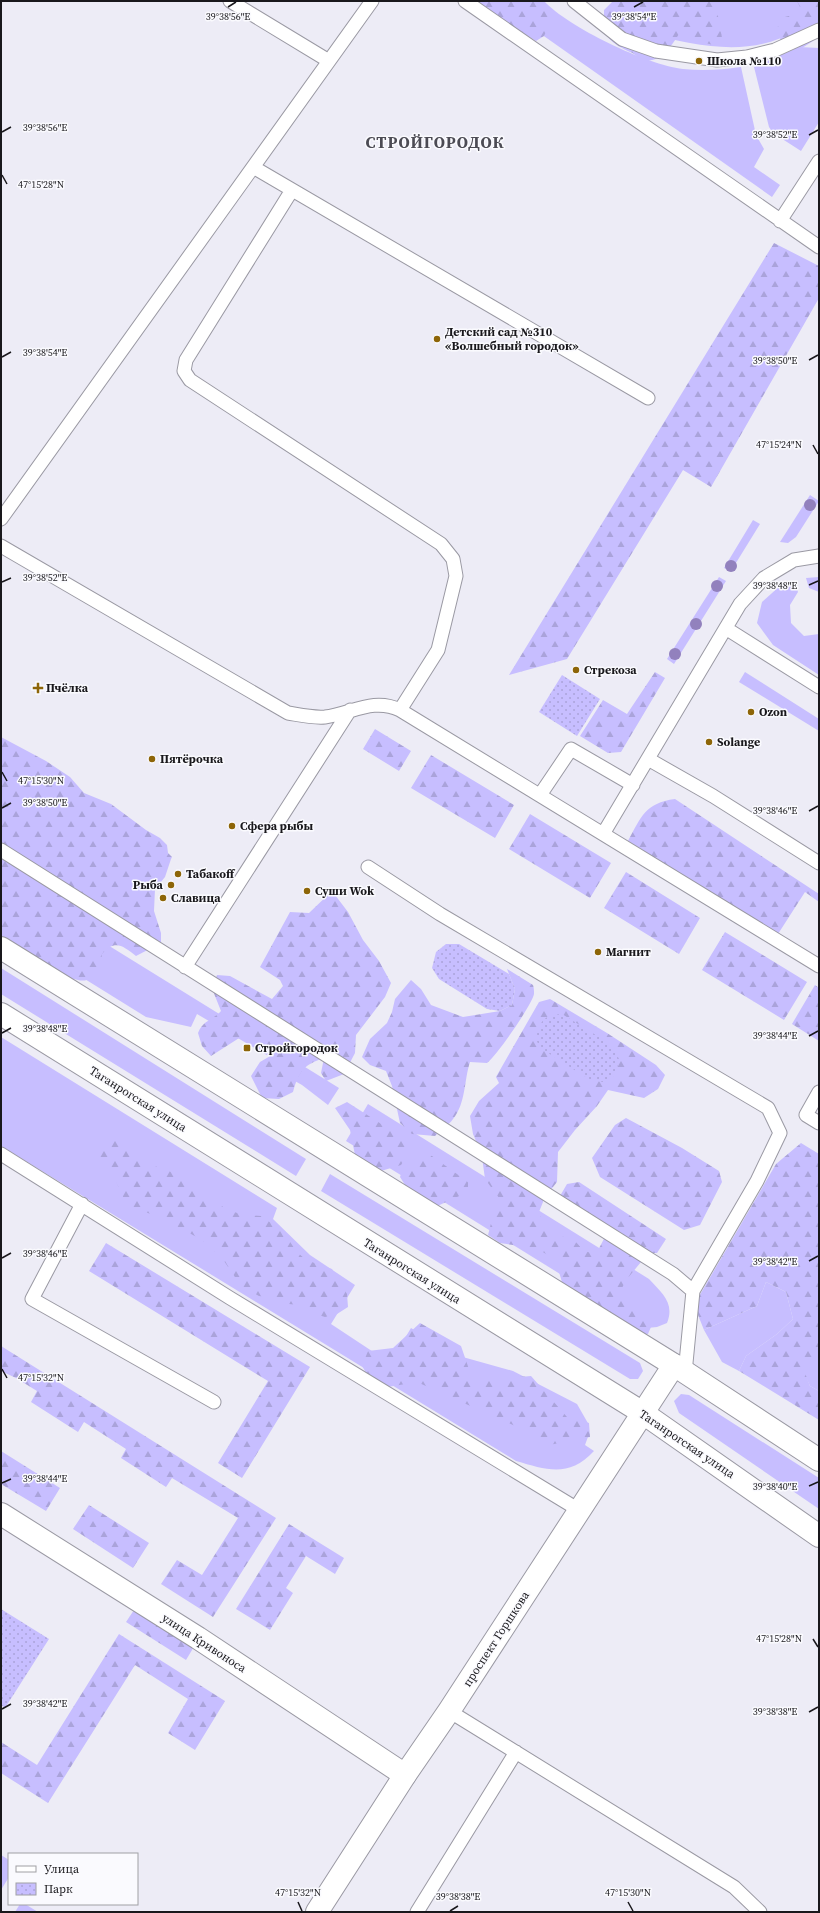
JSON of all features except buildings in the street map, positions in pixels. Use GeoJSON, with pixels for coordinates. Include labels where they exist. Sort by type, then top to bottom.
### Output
{"type":"FeatureCollection","features":[{"type":"Feature","properties":{"kind":"main road"},"geometry":{"type":"LineString","coordinates":[[1,948],[680,1369],[819,1460]]}},
{"type":"Feature","properties":{"kind":"main road","name":"Таганрогская улица"},"geometry":{"type":"LineString","coordinates":[[1,1014],[643,1413],[819,1536]]}},
{"type":"Feature","properties":{"kind":"main road","name":"проспект Горшкова"},"geometry":{"type":"LineString","coordinates":[[317,1912],[405,1775],[449,1711],[643,1413],[680,1369]]}},
{"type":"Feature","properties":{"kind":"main road","name":"улица Кривоноса"},"geometry":{"type":"LineString","coordinates":[[1,1514],[198,1638],[405,1775]]}},
{"type":"Feature","properties":{"kind":"lane"},"geometry":{"type":"LineString","coordinates":[[230,1],[329,61]]}},
{"type":"Feature","properties":{"kind":"lane"},"geometry":{"type":"LineString","coordinates":[[1,519],[372,1]]}},
{"type":"Feature","properties":{"kind":"lane"},"geometry":{"type":"LineString","coordinates":[[465,1],[819,247]]}},
{"type":"Feature","properties":{"kind":"lane"},"geometry":{"type":"LineString","coordinates":[[574,1],[622,39],[656,51],[717,60],[747,57],[775,50],[819,30]]}},
{"type":"Feature","properties":{"kind":"lane"},"geometry":{"type":"LineString","coordinates":[[780,221],[819,161]]}},
{"type":"Feature","properties":{"kind":"lane"},"geometry":{"type":"LineString","coordinates":[[253,167],[648,398]]}},
{"type":"Feature","properties":{"kind":"lane"},"geometry":{"type":"LineString","coordinates":[[292,190],[186,360],[184,371],[190,380],[441,544],[453,559],[456,576],[438,650],[400,710]]}},
{"type":"Feature","properties":{"kind":"lane"},"geometry":{"type":"LineString","coordinates":[[1,546],[288,714],[326,717],[363,707],[390,705],[400,710],[819,966]]}},
{"type":"Feature","properties":{"kind":"lane"},"geometry":{"type":"LineString","coordinates":[[603,834],[727,629],[740,604],[764,578],[794,560],[819,557]]}},
{"type":"Feature","properties":{"kind":"lane"},"geometry":{"type":"LineString","coordinates":[[727,629],[819,687]]}},
{"type":"Feature","properties":{"kind":"lane"},"geometry":{"type":"LineString","coordinates":[[185,967],[350,710]]}},
{"type":"Feature","properties":{"kind":"lane"},"geometry":{"type":"LineString","coordinates":[[540,795],[571,749],[633,785]]}},
{"type":"Feature","properties":{"kind":"lane"},"geometry":{"type":"LineString","coordinates":[[648,759],[713,796],[819,863]]}},
{"type":"Feature","properties":{"kind":"lane"},"geometry":{"type":"LineString","coordinates":[[1,850],[666,1270],[693,1291]]}},
{"type":"Feature","properties":{"kind":"lane"},"geometry":{"type":"LineString","coordinates":[[368,867],[440,914],[768,1108],[780,1133],[757,1181],[693,1291],[680,1369]]}},
{"type":"Feature","properties":{"kind":"lane"},"geometry":{"type":"LineString","coordinates":[[819,1092],[806,1115],[819,1123]]}},
{"type":"Feature","properties":{"kind":"lane"},"geometry":{"type":"LineString","coordinates":[[1,1154],[230,1298],[579,1510]]}},
{"type":"Feature","properties":{"kind":"lane"},"geometry":{"type":"LineString","coordinates":[[82,1204],[32,1298],[214,1402]]}},
{"type":"Feature","properties":{"kind":"lane"},"geometry":{"type":"LineString","coordinates":[[449,1711],[734,1887],[760,1912]]}},
{"type":"Feature","properties":{"kind":"lane"},"geometry":{"type":"LineString","coordinates":[[417,1912],[516,1752]]}},
{"type":"Feature","properties":{"kind":"green space"},"geometry":{"type":"Polygon","coordinates":[[[470,1],[537,1],[553,18],[544,36],[536,41],[470,1]]]}},
{"type":"Feature","properties":{"kind":"green space"},"geometry":{"type":"Polygon","coordinates":[[[494,1],[544,1],[555,11],[589,33],[630,53],[668,66],[697,70],[741,67],[756,135],[764,149],[754,167],[780,185],[772,197],[494,1]]]}},
{"type":"Feature","properties":{"kind":"green space"},"geometry":{"type":"Polygon","coordinates":[[[613,1],[712,1],[719,19],[722,38],[717,46],[694,40],[686,34],[679,34],[668,49],[658,58],[653,60],[641,59],[613,42],[600,27],[604,20],[604,10],[613,1]]]}},
{"type":"Feature","properties":{"kind":"green space"},"geometry":{"type":"Polygon","coordinates":[[[645,1],[819,1],[800,28],[779,39],[743,47],[724,47],[686,42],[649,34],[645,1]]]}},
{"type":"Feature","properties":{"kind":"green space"},"geometry":{"type":"Polygon","coordinates":[[[797,1],[819,1],[819,23],[814,27],[813,41],[799,50],[788,48],[781,41],[777,29],[781,18],[800,13],[800,7],[797,1]]]}},
{"type":"Feature","properties":{"kind":"green space"},"geometry":{"type":"Polygon","coordinates":[[[799,47],[819,48],[819,122],[801,151],[773,133],[769,127],[754,67],[799,47]]]}},
{"type":"Feature","properties":{"kind":"green space"},"geometry":{"type":"Polygon","coordinates":[[[774,243],[819,266],[819,298],[711,487],[683,470],[567,659],[509,675],[774,243]]]}},
{"type":"Feature","properties":{"kind":"green space"},"geometry":{"type":"Polygon","coordinates":[[[810,495],[819,501],[796,537],[788,543],[780,542],[810,495]]]}},
{"type":"Feature","properties":{"kind":"green space"},"geometry":{"type":"Polygon","coordinates":[[[753,520],[760,524],[731,571],[724,568],[753,520]]]}},
{"type":"Feature","properties":{"kind":"green space"},"geometry":{"type":"Polygon","coordinates":[[[719,577],[726,581],[674,664],[667,659],[719,577]]]}},
{"type":"Feature","properties":{"kind":"green space"},"geometry":{"type":"Polygon","coordinates":[[[819,577],[819,592],[809,588],[806,578],[819,577]]]}},
{"type":"Feature","properties":{"kind":"green space"},"geometry":{"type":"Polygon","coordinates":[[[794,581],[798,592],[790,605],[791,623],[804,636],[819,634],[819,675],[773,645],[757,623],[762,602],[781,585],[794,581]]]}},
{"type":"Feature","properties":{"kind":"green space"},"geometry":{"type":"Polygon","coordinates":[[[655,672],[665,678],[621,752],[608,753],[580,736],[603,700],[627,714],[655,672]]]}},
{"type":"Feature","properties":{"kind":"green space"},"geometry":{"type":"Polygon","coordinates":[[[745,672],[819,719],[819,731],[739,682],[745,672]]]}},
{"type":"Feature","properties":{"kind":"green space"},"geometry":{"type":"Polygon","coordinates":[[[562,675],[600,699],[577,736],[539,712],[562,675]]]}},
{"type":"Feature","properties":{"kind":"green space"},"geometry":{"type":"Polygon","coordinates":[[[375,729],[411,751],[399,771],[363,749],[375,729]]]}},
{"type":"Feature","properties":{"kind":"green space"},"geometry":{"type":"Polygon","coordinates":[[[1,737],[46,761],[70,777],[84,793],[111,804],[146,830],[160,838],[167,845],[168,853],[172,857],[165,877],[155,889],[154,911],[161,933],[161,943],[136,956],[127,949],[115,945],[107,949],[102,954],[99,975],[84,980],[68,978],[1,948],[1,737]]]}},
{"type":"Feature","properties":{"kind":"green space"},"geometry":{"type":"Polygon","coordinates":[[[431,755],[514,805],[495,838],[411,788],[431,755]]]}},
{"type":"Feature","properties":{"kind":"green space"},"geometry":{"type":"Polygon","coordinates":[[[675,799],[819,894],[819,902],[805,892],[778,934],[628,841],[645,812],[657,804],[675,799]]]}},
{"type":"Feature","properties":{"kind":"green space"},"geometry":{"type":"Polygon","coordinates":[[[530,814],[611,863],[590,898],[509,849],[530,814]]]}},
{"type":"Feature","properties":{"kind":"green space"},"geometry":{"type":"Polygon","coordinates":[[[626,872],[700,918],[679,954],[604,908],[626,872]]]}},
{"type":"Feature","properties":{"kind":"green space"},"geometry":{"type":"Polygon","coordinates":[[[1,879],[339,1088],[328,1105],[302,1085],[284,1075],[287,1067],[197,1014],[191,1027],[146,1017],[1,927],[1,879]]]}},
{"type":"Feature","properties":{"kind":"green space"},"geometry":{"type":"Polygon","coordinates":[[[332,891],[348,912],[363,940],[379,961],[391,983],[385,997],[356,1035],[355,1053],[344,1074],[326,1081],[321,1073],[324,1058],[303,1069],[293,1092],[279,1099],[262,1098],[251,1076],[260,1062],[272,1055],[269,1050],[247,1033],[211,1056],[202,1046],[198,1033],[202,1025],[221,1011],[213,991],[217,975],[230,976],[272,999],[283,986],[280,980],[260,967],[290,912],[309,913],[332,891]]]}},
{"type":"Feature","properties":{"kind":"green space"},"geometry":{"type":"Polygon","coordinates":[[[725,932],[807,982],[784,1020],[702,970],[725,932]]]}},
{"type":"Feature","properties":{"kind":"green space"},"geometry":{"type":"Polygon","coordinates":[[[446,944],[459,944],[509,974],[515,989],[512,1005],[500,1011],[487,1009],[439,979],[432,968],[436,952],[446,944]]]}},
{"type":"Feature","properties":{"kind":"green space"},"geometry":{"type":"Polygon","coordinates":[[[1,968],[306,1159],[296,1176],[1,994],[1,968]]]}},
{"type":"Feature","properties":{"kind":"green space"},"geometry":{"type":"Polygon","coordinates":[[[507,969],[533,985],[534,994],[532,1000],[506,1041],[487,1063],[470,1062],[463,1099],[457,1113],[451,1121],[435,1136],[412,1134],[400,1123],[392,1086],[386,1071],[370,1065],[362,1057],[370,1039],[387,1023],[392,1012],[395,999],[411,980],[421,989],[431,1005],[463,1017],[500,1011],[512,1005],[515,989],[507,969]]]}},
{"type":"Feature","properties":{"kind":"green space"},"geometry":{"type":"Polygon","coordinates":[[[815,985],[819,988],[819,1041],[792,1024],[815,985]]]}},
{"type":"Feature","properties":{"kind":"green space"},"geometry":{"type":"Polygon","coordinates":[[[550,999],[607,1033],[656,1065],[665,1075],[658,1089],[644,1098],[608,1090],[597,1106],[575,1130],[558,1152],[557,1182],[549,1192],[479,1148],[473,1134],[470,1116],[479,1101],[499,1083],[496,1077],[539,1002],[550,999]]]}},
{"type":"Feature","properties":{"kind":"green space"},"geometry":{"type":"Polygon","coordinates":[[[562,1014],[612,1045],[619,1059],[615,1076],[603,1082],[590,1080],[542,1049],[535,1039],[541,1023],[550,1016],[562,1014]]]}},
{"type":"Feature","properties":{"kind":"green space"},"geometry":{"type":"Polygon","coordinates":[[[1,1037],[277,1208],[273,1219],[310,1255],[355,1285],[331,1324],[390,1363],[411,1328],[452,1354],[513,1371],[577,1404],[589,1425],[589,1434],[585,1445],[594,1451],[585,1460],[576,1465],[557,1470],[516,1461],[1,1146],[1,1037]]]}},
{"type":"Feature","properties":{"kind":"green space"},"geometry":{"type":"Polygon","coordinates":[[[347,1102],[414,1145],[401,1165],[371,1174],[356,1160],[350,1130],[335,1108],[347,1102]]]}},
{"type":"Feature","properties":{"kind":"green space"},"geometry":{"type":"Polygon","coordinates":[[[368,1104],[649,1279],[666,1299],[669,1310],[667,1323],[657,1327],[647,1328],[346,1141],[368,1104]]]}},
{"type":"Feature","properties":{"kind":"green space"},"geometry":{"type":"Polygon","coordinates":[[[626,1118],[682,1148],[719,1171],[722,1182],[700,1225],[684,1230],[600,1177],[592,1158],[615,1125],[626,1118]]]}},
{"type":"Feature","properties":{"kind":"green space"},"geometry":{"type":"Polygon","coordinates":[[[110,1137],[157,1167],[163,1167],[189,1183],[226,1209],[243,1215],[261,1216],[283,1231],[296,1251],[306,1260],[332,1269],[347,1294],[348,1307],[337,1314],[325,1317],[309,1312],[299,1305],[289,1304],[280,1299],[259,1296],[241,1286],[222,1258],[202,1240],[162,1218],[131,1207],[124,1199],[114,1177],[101,1167],[97,1161],[95,1151],[100,1148],[105,1138],[110,1137]]]}},
{"type":"Feature","properties":{"kind":"green space"},"geometry":{"type":"Polygon","coordinates":[[[801,1143],[819,1154],[819,1360],[805,1373],[810,1386],[819,1391],[819,1420],[739,1371],[746,1356],[777,1334],[793,1319],[786,1292],[766,1282],[757,1306],[704,1330],[694,1305],[776,1164],[801,1143]]]}},
{"type":"Feature","properties":{"kind":"green space"},"geometry":{"type":"Polygon","coordinates":[[[422,1153],[432,1156],[468,1182],[468,1192],[433,1208],[412,1196],[400,1177],[401,1174],[419,1161],[422,1153]]]}},
{"type":"Feature","properties":{"kind":"green space"},"geometry":{"type":"Polygon","coordinates":[[[482,1157],[543,1197],[543,1202],[539,1212],[547,1231],[575,1241],[584,1251],[596,1254],[606,1235],[641,1262],[627,1279],[618,1295],[651,1327],[648,1334],[635,1334],[564,1289],[559,1272],[562,1264],[538,1249],[500,1243],[488,1235],[495,1208],[502,1202],[485,1179],[482,1157]]]}},
{"type":"Feature","properties":{"kind":"green space"},"geometry":{"type":"Polygon","coordinates":[[[330,1174],[640,1363],[643,1371],[638,1379],[630,1379],[321,1191],[330,1174]]]}},
{"type":"Feature","properties":{"kind":"green space"},"geometry":{"type":"Polygon","coordinates":[[[579,1182],[666,1239],[657,1253],[646,1253],[560,1196],[567,1184],[579,1182]]]}},
{"type":"Feature","properties":{"kind":"green space"},"geometry":{"type":"Polygon","coordinates":[[[106,1243],[310,1367],[242,1478],[218,1463],[268,1381],[89,1271],[106,1243]]]}},
{"type":"Feature","properties":{"kind":"green space"},"geometry":{"type":"Polygon","coordinates":[[[766,1282],[786,1292],[793,1319],[777,1334],[746,1356],[739,1371],[722,1362],[704,1330],[757,1306],[766,1282]]]}},
{"type":"Feature","properties":{"kind":"green space"},"geometry":{"type":"Polygon","coordinates":[[[420,1323],[461,1346],[473,1381],[531,1376],[567,1417],[589,1423],[590,1437],[549,1445],[522,1429],[417,1382],[376,1389],[362,1366],[368,1351],[393,1348],[420,1323]]]}},
{"type":"Feature","properties":{"kind":"green space"},"geometry":{"type":"Polygon","coordinates":[[[1,1346],[276,1518],[213,1617],[161,1584],[177,1560],[202,1575],[238,1518],[172,1478],[166,1487],[121,1458],[126,1449],[84,1422],[78,1432],[31,1402],[37,1391],[1,1371],[1,1346]]]}},
{"type":"Feature","properties":{"kind":"green space"},"geometry":{"type":"Polygon","coordinates":[[[818,1359],[819,1391],[810,1386],[804,1373],[818,1359]]]}},
{"type":"Feature","properties":{"kind":"green space"},"geometry":{"type":"Polygon","coordinates":[[[681,1394],[689,1395],[819,1478],[819,1509],[679,1413],[674,1401],[681,1394]]]}},
{"type":"Feature","properties":{"kind":"green space"},"geometry":{"type":"Polygon","coordinates":[[[1,1451],[60,1488],[46,1511],[1,1484],[1,1451]]]}},
{"type":"Feature","properties":{"kind":"green space"},"geometry":{"type":"Polygon","coordinates":[[[89,1505],[149,1543],[133,1568],[73,1529],[89,1505]]]}},
{"type":"Feature","properties":{"kind":"green space"},"geometry":{"type":"Polygon","coordinates":[[[289,1524],[344,1558],[335,1574],[306,1556],[286,1588],[293,1593],[270,1630],[236,1609],[289,1524]]]}},
{"type":"Feature","properties":{"kind":"green space"},"geometry":{"type":"Polygon","coordinates":[[[136,1607],[195,1645],[186,1660],[126,1622],[136,1607]]]}},
{"type":"Feature","properties":{"kind":"green space"},"geometry":{"type":"Polygon","coordinates":[[[1,1609],[49,1639],[5,1708],[1,1705],[1,1609]]]}},
{"type":"Feature","properties":{"kind":"green space"},"geometry":{"type":"Polygon","coordinates":[[[119,1634],[225,1701],[195,1750],[168,1733],[188,1699],[135,1665],[48,1803],[1,1773],[1,1742],[37,1765],[119,1634]]]}},
{"type":"Feature","properties":{"kind":"green space"},"geometry":{"type":"Polygon","coordinates":[[[1,1855],[8,1859],[8,1879],[1,1890],[1,1855]]]}},
{"type":"Feature","properties":{"kind":"green space"},"geometry":{"type":"Polygon","coordinates":[[[19,1905],[27,1905],[38,1912],[15,1912],[19,1905]]]}},
{"type":"Feature","properties":{"kind":"place","name":"Школа №110"},"geometry":{"type":"Point","coordinates":[699,61]}},
{"type":"Feature","properties":{"kind":"place","name":"Детский сад №310 «Волшебный городок»"},"geometry":{"type":"Point","coordinates":[437,339]}},
{"type":"Feature","properties":{"kind":"place","name":"Стрекоза"},"geometry":{"type":"Point","coordinates":[576,670]}},
{"type":"Feature","properties":{"kind":"place","name":"Пчёлка"},"geometry":{"type":"Point","coordinates":[38,688]}},
{"type":"Feature","properties":{"kind":"place","name":"Ozon"},"geometry":{"type":"Point","coordinates":[751,712]}},
{"type":"Feature","properties":{"kind":"place","name":"Solange"},"geometry":{"type":"Point","coordinates":[709,742]}},
{"type":"Feature","properties":{"kind":"place","name":"Пятёрочка"},"geometry":{"type":"Point","coordinates":[152,759]}},
{"type":"Feature","properties":{"kind":"place","name":"Сфера рыбы"},"geometry":{"type":"Point","coordinates":[232,826]}},
{"type":"Feature","properties":{"kind":"place","name":"Табакoff"},"geometry":{"type":"Point","coordinates":[178,874]}},
{"type":"Feature","properties":{"kind":"place","name":"Рыба"},"geometry":{"type":"Point","coordinates":[171,885]}},
{"type":"Feature","properties":{"kind":"place","name":"Суши Wok"},"geometry":{"type":"Point","coordinates":[307,891]}},
{"type":"Feature","properties":{"kind":"place","name":"Славица"},"geometry":{"type":"Point","coordinates":[163,898]}},
{"type":"Feature","properties":{"kind":"place","name":"Магнит"},"geometry":{"type":"Point","coordinates":[598,952]}},
{"type":"Feature","properties":{"kind":"place","name":"Стройгородок"},"geometry":{"type":"Point","coordinates":[247,1048]}},
{"type":"Feature","properties":{"kind":"district","name":"СТРОЙГОРОДОК"},"geometry":{"type":"Point","coordinates":[435,142]}}]}
